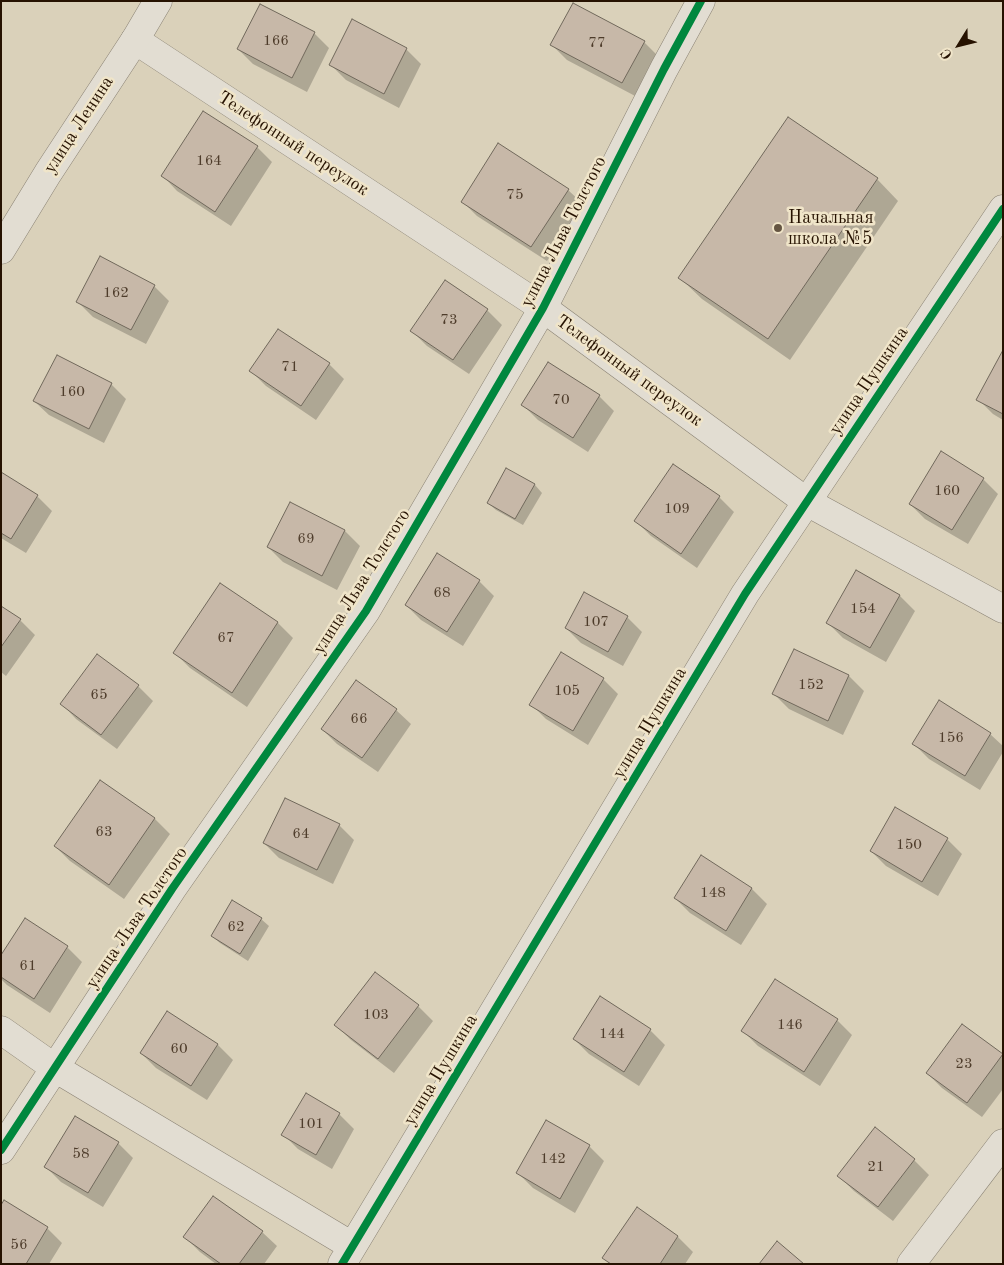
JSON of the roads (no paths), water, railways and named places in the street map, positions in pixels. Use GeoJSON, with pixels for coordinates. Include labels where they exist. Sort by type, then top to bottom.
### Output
{"type":"FeatureCollection","features":[{"type":"Feature","properties":{"kind":"street","name":"улица Ленина"},"geometry":{"type":"LineString","coordinates":[[1,250],[158,1]]}},
{"type":"Feature","properties":{"kind":"street","name":"улица Льва Толстого"},"geometry":{"type":"LineString","coordinates":[[1,1150],[172,889],[366,611],[543,308],[664,69],[701,1]]}},
{"type":"Feature","properties":{"kind":"street","name":"Телефонный переулок"},"geometry":{"type":"LineString","coordinates":[[135,40],[543,308],[806,502],[1003,609]]}},
{"type":"Feature","properties":{"kind":"street","name":"улица Пушкина"},"geometry":{"type":"LineString","coordinates":[[347,1255],[744,594],[1003,209]]}},
{"type":"Feature","properties":{"kind":"street"},"geometry":{"type":"LineString","coordinates":[[1,1030],[55,1068],[347,1255]]}},
{"type":"Feature","properties":{"kind":"street"},"geometry":{"type":"LineString","coordinates":[[911,1264],[1003,1143]]}},
{"type":"Feature","properties":{"kind":"place","name":"Начальная школа №5"},"geometry":{"type":"Point","coordinates":[778,228]}}]}
